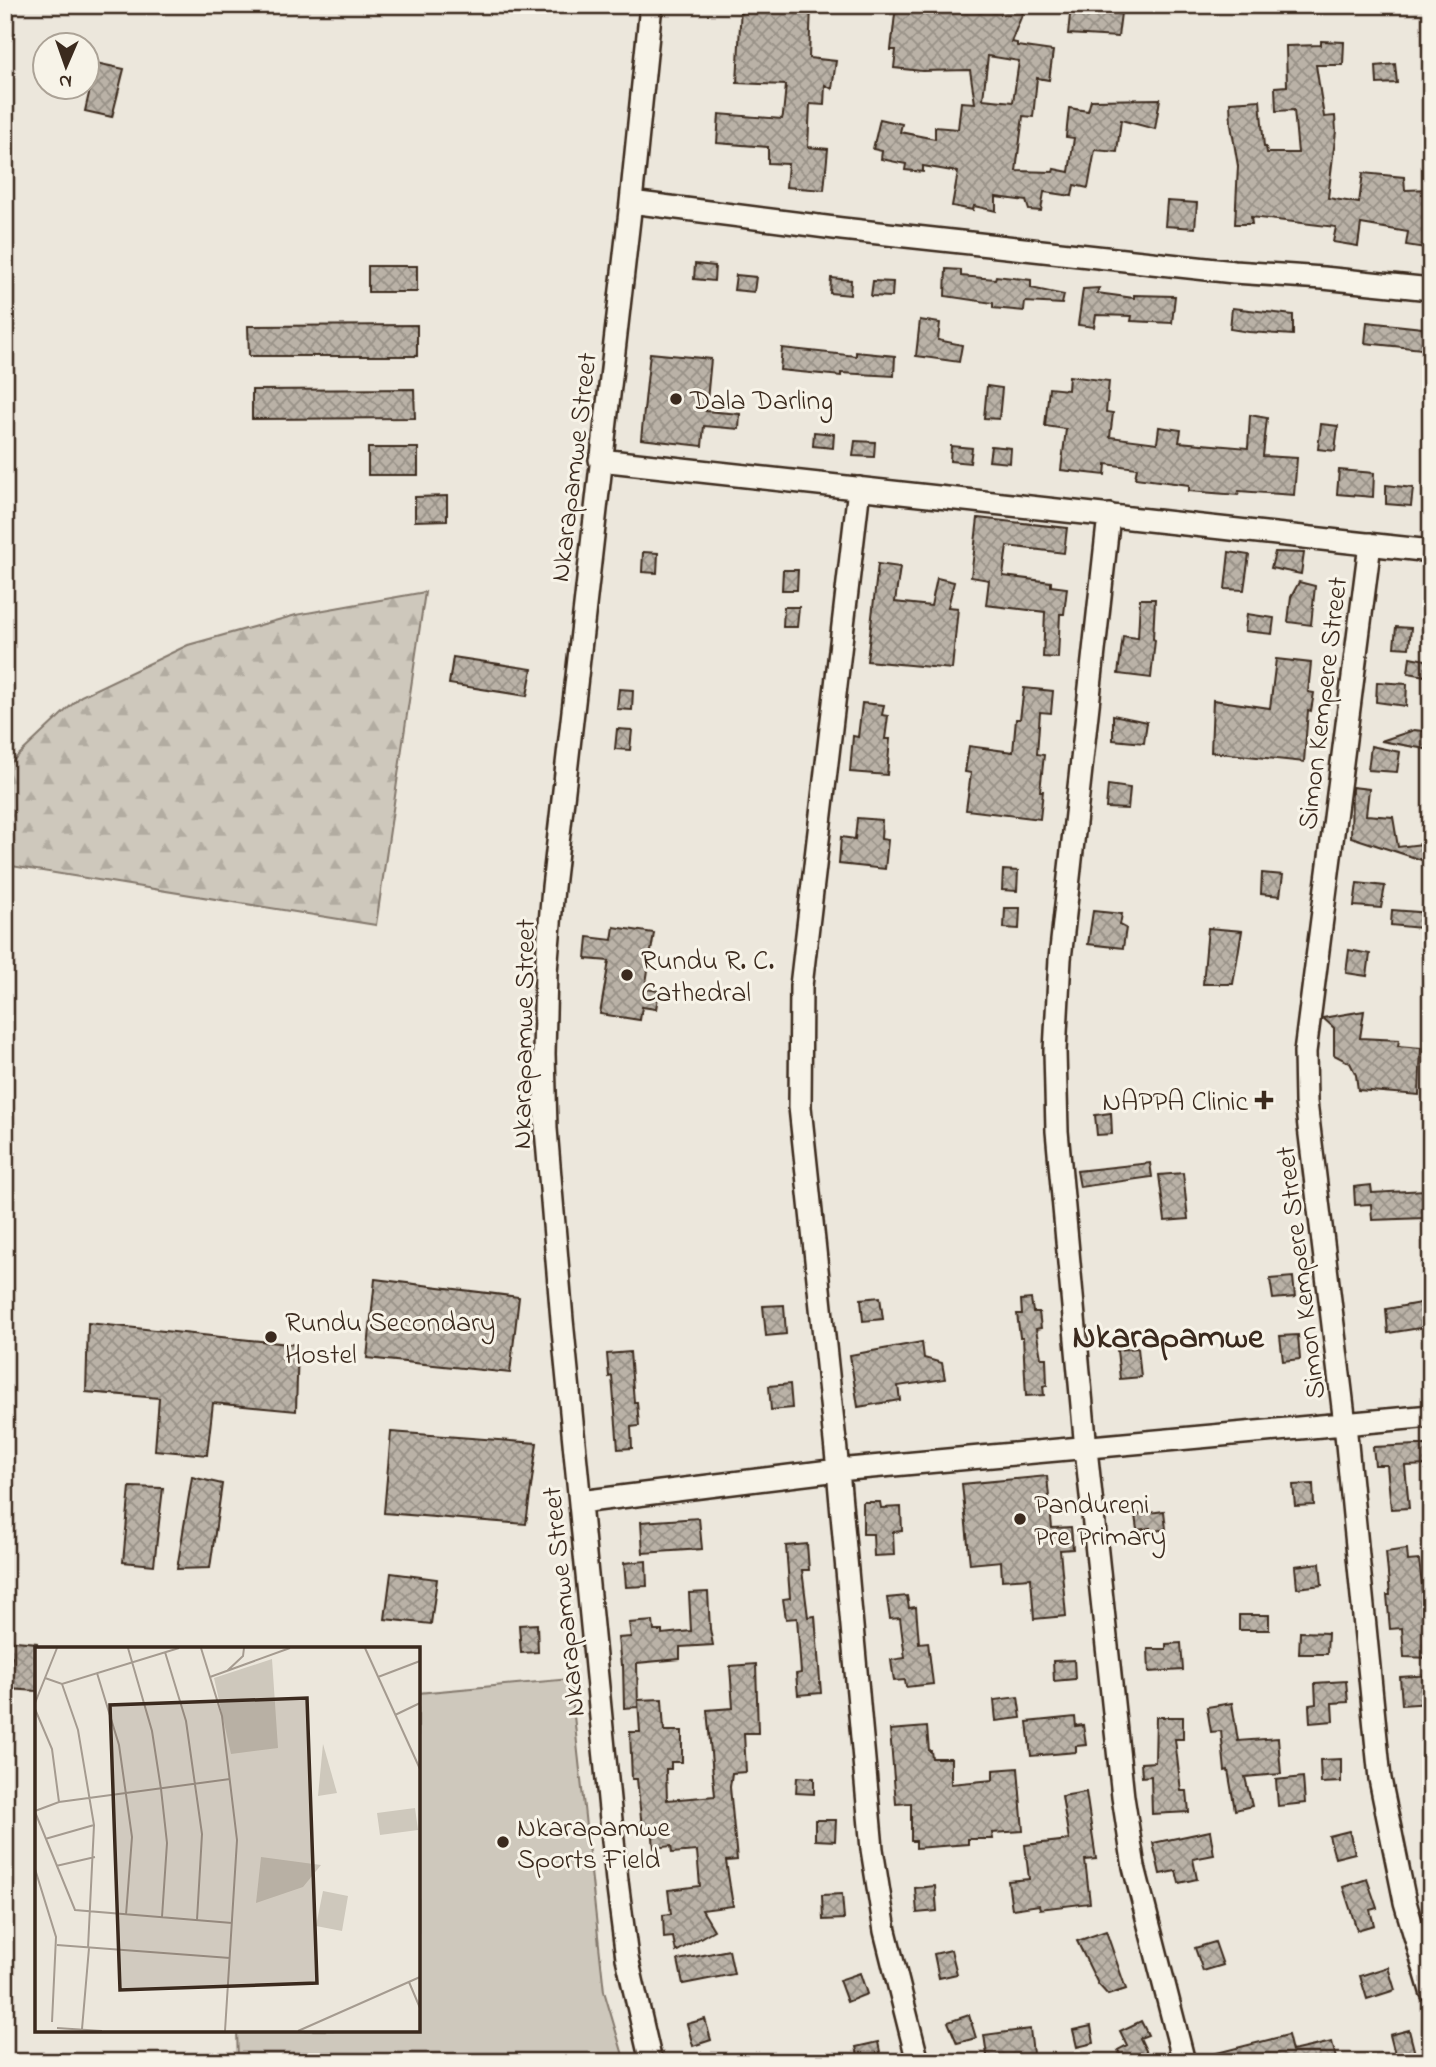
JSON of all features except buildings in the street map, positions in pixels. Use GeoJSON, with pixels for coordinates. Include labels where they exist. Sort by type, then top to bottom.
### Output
{"type":"FeatureCollection","features":[{"type":"Feature","properties":{"kind":"street","name":"Nkarapamwe Street"},"geometry":{"type":"LineString","coordinates":[[651,5],[553,887],[545,999],[546,1129],[619,1894],[627,1958],[652,2062]]}},
{"type":"Feature","properties":{"kind":"street"},"geometry":{"type":"LineString","coordinates":[[631,202],[1234,272],[1431,289]]}},
{"type":"Feature","properties":{"kind":"street"},"geometry":{"type":"LineString","coordinates":[[600,460],[1431,551]]}},
{"type":"Feature","properties":{"kind":"street"},"geometry":{"type":"LineString","coordinates":[[859,488],[800,997],[800,1107],[838,1470],[872,1849],[885,1931],[918,2062]]}},
{"type":"Feature","properties":{"kind":"street"},"geometry":{"type":"LineString","coordinates":[[1109,516],[1060,958],[1055,1051],[1057,1131],[1086,1449],[1123,1797],[1134,1867],[1184,2062]]}},
{"type":"Feature","properties":{"kind":"street","name":"Simon Kempere Street"},"geometry":{"type":"LineString","coordinates":[[1370,544],[1305,1052],[1309,1126],[1345,1424],[1380,1779],[1405,1902],[1431,1991]]}},
{"type":"Feature","properties":{"kind":"street"},"geometry":{"type":"LineString","coordinates":[[580,1502],[838,1470],[1431,1416]]}},
{"type":"Feature","properties":{"kind":"green space"},"geometry":{"type":"Polygon","coordinates":[[[425,592],[376,925],[5,865],[5,768],[81,696],[188,645],[296,615],[425,592]]]}},
{"type":"Feature","properties":{"kind":"green space","name":"Nkarapamwe Sports Field"},"geometry":{"type":"Polygon","coordinates":[[[570,1679],[604,1991],[625,2062],[238,2062],[237,2032],[420,2032],[420,1693],[570,1679]]]}},
{"type":"Feature","properties":{"kind":"place","name":"Dala Darling"},"geometry":{"type":"Point","coordinates":[676,399]}},
{"type":"Feature","properties":{"kind":"place","name":"Rundu R. C. Cathedral"},"geometry":{"type":"Point","coordinates":[627,975]}},
{"type":"Feature","properties":{"kind":"place","name":"NAPPA Clinic"},"geometry":{"type":"Point","coordinates":[1264,1100]}},
{"type":"Feature","properties":{"kind":"place","name":"Rundu Secondary Hostel"},"geometry":{"type":"Point","coordinates":[271,1337]}},
{"type":"Feature","properties":{"kind":"place","name":"Pandureni Pre Primary"},"geometry":{"type":"Point","coordinates":[1020,1519]}},
{"type":"Feature","properties":{"kind":"place","name":"Nkarapamwe Sports Field"},"geometry":{"type":"Point","coordinates":[503,1842]}},
{"type":"Feature","properties":{"kind":"district","name":"Nkarapamwe"},"geometry":{"type":"Point","coordinates":[1168,1335]}}]}
